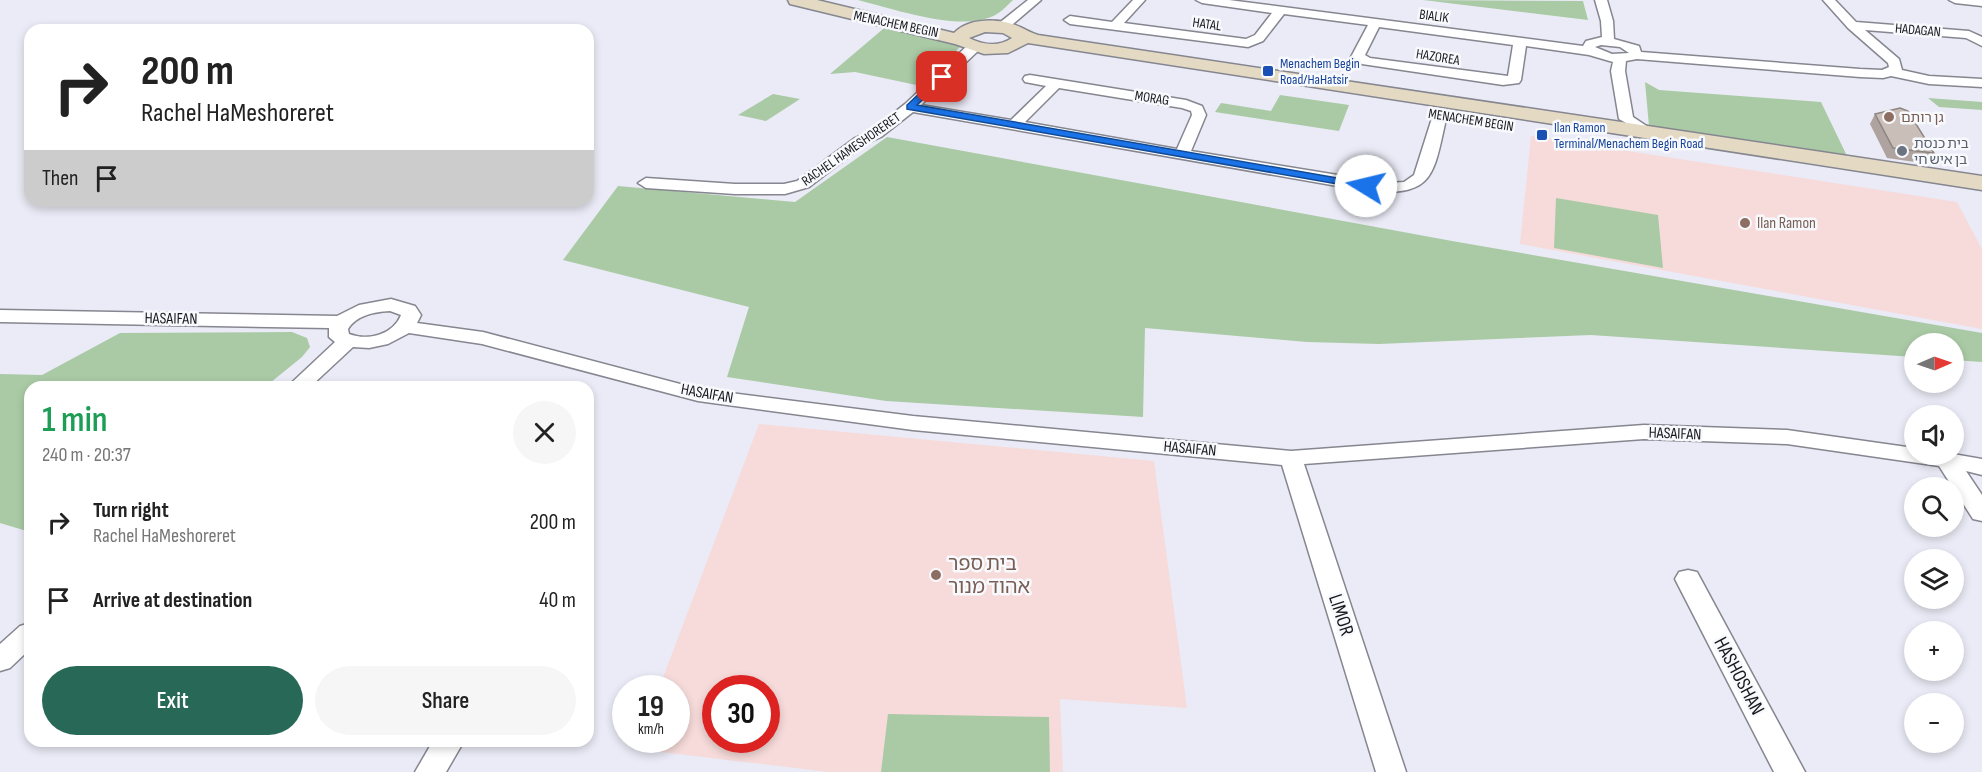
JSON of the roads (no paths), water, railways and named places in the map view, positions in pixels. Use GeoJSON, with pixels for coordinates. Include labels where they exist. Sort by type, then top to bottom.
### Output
{"type":"FeatureCollection","features":[{"type":"Feature","properties":{"kind":"main road","name":"MENACHEM BEGIN"},"geometry":{"type":"LineString","coordinates":[[796,0],[969,39]]}},
{"type":"Feature","properties":{"kind":"main road","name":"MENACHEM BEGIN"},"geometry":{"type":"LineString","coordinates":[[834,0],[926,23],[995,49],[1057,56],[1982,199]]}},
{"type":"Feature","properties":{"kind":"main road","name":"MENACHEM BEGIN"},"geometry":{"type":"LineString","coordinates":[[1002,27],[1018,32],[1022,36],[1618,122],[1647,131],[1982,183]]}},
{"type":"Feature","properties":{"kind":"main road"},"geometry":{"type":"LineString","coordinates":[[969,39],[1002,27]]}},
{"type":"Feature","properties":{"kind":"main road"},"geometry":{"type":"LineString","coordinates":[[995,49],[1014,45],[1022,40],[1022,36]]}},
{"type":"Feature","properties":{"kind":"street"},"geometry":{"type":"LineString","coordinates":[[1002,27],[1035,0]]}},
{"type":"Feature","properties":{"kind":"street"},"geometry":{"type":"LineString","coordinates":[[1115,26],[1139,0]]}},
{"type":"Feature","properties":{"kind":"street","name":"BIALIK"},"geometry":{"type":"LineString","coordinates":[[1202,0],[1248,3],[1280,10],[1598,53]]}},
{"type":"Feature","properties":{"kind":"street"},"geometry":{"type":"LineString","coordinates":[[1601,0],[1607,21],[1608,42]]}},
{"type":"Feature","properties":{"kind":"street"},"geometry":{"type":"LineString","coordinates":[[1829,0],[1852,25],[1894,62],[1896,69],[1892,72]]}},
{"type":"Feature","properties":{"kind":"street"},"geometry":{"type":"LineString","coordinates":[[1955,0],[1982,2]]}},
{"type":"Feature","properties":{"kind":"street","name":"HATAL"},"geometry":{"type":"LineString","coordinates":[[1070,20],[1248,44],[1259,38],[1280,10]]}},
{"type":"Feature","properties":{"kind":"street","name":"HAZOREA"},"geometry":{"type":"LineString","coordinates":[[1375,23],[1358,57],[1367,61],[1503,81],[1514,80],[1520,43]]}},
{"type":"Feature","properties":{"kind":"street","name":"HADAGAN"},"geometry":{"type":"LineString","coordinates":[[1852,25],[1969,35],[1982,42]]}},
{"type":"Feature","properties":{"kind":"street","name":"RACHEL HAMESHORERET"},"geometry":{"type":"LineString","coordinates":[[646,183],[735,189],[786,189],[803,184],[860,141],[876,134],[910,107],[969,39]]}},
{"type":"Feature","properties":{"kind":"street"},"geometry":{"type":"LineString","coordinates":[[1619,65],[1588,46],[1608,42],[1630,47],[1634,49],[1636,55]]}},
{"type":"Feature","properties":{"kind":"street"},"geometry":{"type":"LineString","coordinates":[[1619,65],[1636,55],[1848,72],[1883,74],[1892,72],[1929,80],[1982,83]]}},
{"type":"Feature","properties":{"kind":"street"},"geometry":{"type":"LineString","coordinates":[[1618,122],[1619,65]]}},
{"type":"Feature","properties":{"kind":"street","name":"MORAG"},"geometry":{"type":"LineString","coordinates":[[1030,79],[1186,104],[1197,110],[1199,115],[1182,155]]}},
{"type":"Feature","properties":{"kind":"street"},"geometry":{"type":"LineString","coordinates":[[1014,125],[1056,83]]}},
{"type":"Feature","properties":{"kind":"street","name":"RACHEL HAMESHORERET"},"geometry":{"type":"LineString","coordinates":[[910,107],[1366,186],[1393,188],[1411,184],[1420,178],[1440,115]]}},
{"type":"Feature","properties":{"kind":"street"},"geometry":{"type":"LineString","coordinates":[[303,381],[366,308],[391,305],[408,310],[411,315],[406,327]]}},
{"type":"Feature","properties":{"kind":"street","name":"HASAIFAN"},"geometry":{"type":"LineString","coordinates":[[0,316],[346,331],[376,341],[406,327],[483,338],[698,395],[913,423],[1291,458],[1644,432],[1787,437],[1904,454]]}},
{"type":"Feature","properties":{"kind":"street","name":"LIMOR"},"geometry":{"type":"LineString","coordinates":[[1291,458],[1391,772]]}},
{"type":"Feature","properties":{"kind":"street","name":"HASAIFAN"},"geometry":{"type":"LineString","coordinates":[[1964,464],[1982,467]]}},
{"type":"Feature","properties":{"kind":"street"},"geometry":{"type":"LineString","coordinates":[[1949,465],[1982,513]]}},
{"type":"Feature","properties":{"kind":"street","name":"HASHOSHAN"},"geometry":{"type":"LineString","coordinates":[[1688,579],[1790,772]]}},
{"type":"Feature","properties":{"kind":"street"},"geometry":{"type":"LineString","coordinates":[[0,660],[24,638]]}},
{"type":"Feature","properties":{"kind":"street"},"geometry":{"type":"LineString","coordinates":[[430,772],[445,747]]}},
{"type":"Feature","properties":{"kind":"place","name":"Menachem Begin Road/HaHatsir"},"geometry":{"type":"Point","coordinates":[1268,71]}},
{"type":"Feature","properties":{"kind":"place","name":"גן רותם"},"geometry":{"type":"Point","coordinates":[1889,117]}},
{"type":"Feature","properties":{"kind":"place","name":"Ilan Ramon Terminal/Menachem Begin Road"},"geometry":{"type":"Point","coordinates":[1542,135]}},
{"type":"Feature","properties":{"kind":"place","name":"בית כנסת בן איש חי"},"geometry":{"type":"Point","coordinates":[1902,151]}},
{"type":"Feature","properties":{"kind":"place","name":"Ilan Ramon"},"geometry":{"type":"Point","coordinates":[1745,223]}},
{"type":"Feature","properties":{"kind":"place","name":"בית ספר אהוד מנור"},"geometry":{"type":"Point","coordinates":[936,575]}}]}
